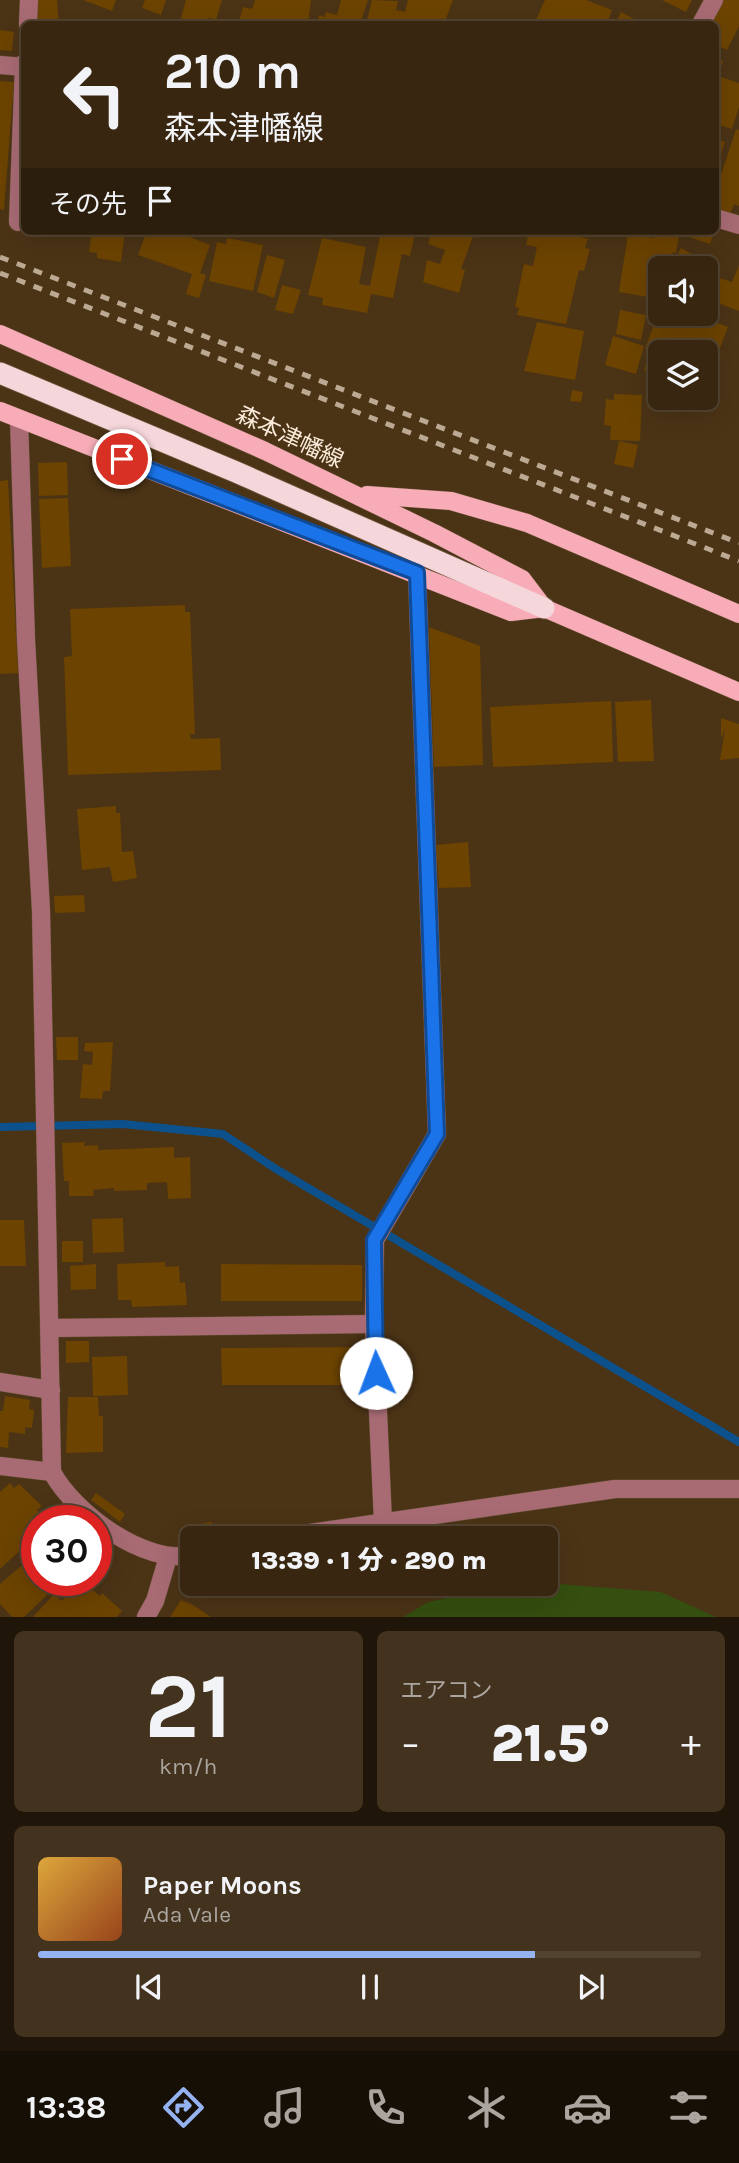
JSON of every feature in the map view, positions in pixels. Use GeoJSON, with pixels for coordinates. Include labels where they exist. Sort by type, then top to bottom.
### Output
{"type":"FeatureCollection","features":[{"type":"Feature","properties":{"kind":"highway"},"geometry":{"type":"LineString","coordinates":[[0,373],[236,472],[544,608]]}},
{"type":"Feature","properties":{"kind":"main road","name":"森本津幡線"},"geometry":{"type":"LineString","coordinates":[[0,334],[350,492],[522,579],[544,608]]}},
{"type":"Feature","properties":{"kind":"main road","name":"森本津幡線"},"geometry":{"type":"LineString","coordinates":[[0,411],[511,611],[544,608],[739,692]]}},
{"type":"Feature","properties":{"kind":"main road"},"geometry":{"type":"LineString","coordinates":[[350,492],[388,498],[451,502],[527,523],[739,614]]}},
{"type":"Feature","properties":{"kind":"street"},"geometry":{"type":"LineString","coordinates":[[28,21],[29,0]]}},
{"type":"Feature","properties":{"kind":"street"},"geometry":{"type":"LineString","coordinates":[[703,21],[714,0]]}},
{"type":"Feature","properties":{"kind":"street"},"geometry":{"type":"LineString","coordinates":[[0,65],[21,65]]}},
{"type":"Feature","properties":{"kind":"street"},"geometry":{"type":"LineString","coordinates":[[18,222],[21,144]]}},
{"type":"Feature","properties":{"kind":"street"},"geometry":{"type":"LineString","coordinates":[[719,219],[739,225]]}},
{"type":"Feature","properties":{"kind":"street"},"geometry":{"type":"LineString","coordinates":[[19,419],[26,640],[41,911],[52,1472],[64,1493],[117,1535],[144,1550],[168,1557],[180,1556]]}},
{"type":"Feature","properties":{"kind":"street"},"geometry":{"type":"LineString","coordinates":[[383,1521],[374,1324],[374,1240],[437,1134],[417,573]]}},
{"type":"Feature","properties":{"kind":"street"},"geometry":{"type":"LineString","coordinates":[[51,1328],[374,1324]]}},
{"type":"Feature","properties":{"kind":"street"},"geometry":{"type":"LineString","coordinates":[[0,1382],[51,1390]]}},
{"type":"Feature","properties":{"kind":"street"},"geometry":{"type":"LineString","coordinates":[[0,1466],[52,1472]]}},
{"type":"Feature","properties":{"kind":"street"},"geometry":{"type":"LineString","coordinates":[[351,1526],[615,1489],[739,1489]]}},
{"type":"Feature","properties":{"kind":"street"},"geometry":{"type":"LineString","coordinates":[[146,1617],[155,1601],[168,1557]]}},
{"type":"Feature","properties":{"kind":"green space"},"geometry":{"type":"Polygon","coordinates":[[[558,1584],[661,1592],[716,1617],[403,1617],[428,1602],[456,1596],[558,1596],[558,1584]]]}},
{"type":"Feature","properties":{"kind":"building"},"geometry":{"type":"Polygon","coordinates":[[[31,0],[57,0],[59,21],[33,21],[31,0]]]}},
{"type":"Feature","properties":{"kind":"building"},"geometry":{"type":"Polygon","coordinates":[[[83,0],[116,0],[112,11],[83,0]]]}},
{"type":"Feature","properties":{"kind":"building"},"geometry":{"type":"Polygon","coordinates":[[[145,0],[166,0],[161,15],[142,8],[145,0]]]}},
{"type":"Feature","properties":{"kind":"building"},"geometry":{"type":"Polygon","coordinates":[[[186,0],[222,0],[216,20],[208,18],[207,21],[180,21],[186,0]]]}},
{"type":"Feature","properties":{"kind":"building"},"geometry":{"type":"Polygon","coordinates":[[[255,0],[311,0],[308,21],[239,21],[243,7],[252,9],[255,0]]]}},
{"type":"Feature","properties":{"kind":"building"},"geometry":{"type":"Polygon","coordinates":[[[341,0],[368,0],[361,21],[317,21],[319,15],[324,17],[326,12],[337,15],[341,0]]]}},
{"type":"Feature","properties":{"kind":"building"},"geometry":{"type":"Polygon","coordinates":[[[372,0],[398,1],[396,10],[405,12],[408,0],[453,0],[445,21],[367,21],[372,0]]]}},
{"type":"Feature","properties":{"kind":"building"},"geometry":{"type":"Polygon","coordinates":[[[545,0],[586,0],[612,10],[608,21],[535,21],[545,0]]]}},
{"type":"Feature","properties":{"kind":"building"},"geometry":{"type":"Polygon","coordinates":[[[662,0],[692,0],[686,12],[662,0]]]}},
{"type":"Feature","properties":{"kind":"building"},"geometry":{"type":"Polygon","coordinates":[[[720,0],[739,0],[739,26],[727,50],[719,46],[719,21],[708,21],[720,0]]]}},
{"type":"Feature","properties":{"kind":"building"},"geometry":{"type":"Polygon","coordinates":[[[621,12],[638,21],[616,21],[621,12]]]}},
{"type":"Feature","properties":{"kind":"building"},"geometry":{"type":"Polygon","coordinates":[[[0,30],[14,32],[12,51],[0,50],[0,30]]]}},
{"type":"Feature","properties":{"kind":"building"},"geometry":{"type":"Polygon","coordinates":[[[719,76],[739,83],[739,107],[732,129],[719,125],[719,76]]]}},
{"type":"Feature","properties":{"kind":"building"},"geometry":{"type":"Polygon","coordinates":[[[0,81],[14,82],[4,210],[0,209],[0,81]]]}},
{"type":"Feature","properties":{"kind":"building"},"geometry":{"type":"Polygon","coordinates":[[[736,129],[739,130],[739,206],[734,204],[729,217],[719,213],[719,181],[736,129]]]}},
{"type":"Feature","properties":{"kind":"building"},"geometry":{"type":"Polygon","coordinates":[[[719,140],[725,142],[719,159],[719,140]]]}},
{"type":"Feature","properties":{"kind":"building"},"geometry":{"type":"Polygon","coordinates":[[[91,235],[124,235],[121,262],[97,258],[97,253],[89,252],[91,235]]]}},
{"type":"Feature","properties":{"kind":"building"},"geometry":{"type":"Polygon","coordinates":[[[146,235],[184,235],[210,245],[200,273],[206,275],[199,298],[186,294],[192,274],[138,255],[146,235]]]}},
{"type":"Feature","properties":{"kind":"building"},"geometry":{"type":"Polygon","coordinates":[[[380,235],[415,235],[410,256],[402,254],[393,298],[371,294],[367,313],[322,305],[323,298],[308,295],[322,238],[366,247],[359,284],[370,286],[380,235]]]}},
{"type":"Feature","properties":{"kind":"building"},"geometry":{"type":"Polygon","coordinates":[[[431,235],[474,235],[461,269],[465,270],[459,293],[423,282],[427,260],[440,264],[445,250],[428,244],[431,235]]]}},
{"type":"Feature","properties":{"kind":"building"},"geometry":{"type":"Polygon","coordinates":[[[528,235],[574,235],[588,239],[585,248],[590,249],[584,271],[579,270],[566,324],[517,315],[519,308],[515,307],[524,264],[533,266],[537,247],[526,245],[528,235]]]}},
{"type":"Feature","properties":{"kind":"building"},"geometry":{"type":"Polygon","coordinates":[[[628,235],[653,238],[653,235],[679,235],[676,253],[673,252],[672,256],[648,256],[648,297],[619,292],[628,235]]]}},
{"type":"Feature","properties":{"kind":"building"},"geometry":{"type":"Polygon","coordinates":[[[690,235],[713,235],[710,244],[690,235]]]}},
{"type":"Feature","properties":{"kind":"building"},"geometry":{"type":"Polygon","coordinates":[[[227,238],[263,245],[253,291],[209,281],[217,242],[226,244],[227,238]]]}},
{"type":"Feature","properties":{"kind":"building"},"geometry":{"type":"Polygon","coordinates":[[[681,248],[695,256],[677,256],[681,248]]]}},
{"type":"Feature","properties":{"kind":"building"},"geometry":{"type":"Polygon","coordinates":[[[267,255],[285,260],[274,298],[257,292],[267,255]]]}},
{"type":"Feature","properties":{"kind":"building"},"geometry":{"type":"Polygon","coordinates":[[[739,265],[739,311],[718,303],[718,278],[732,282],[739,265]]]}},
{"type":"Feature","properties":{"kind":"building"},"geometry":{"type":"Polygon","coordinates":[[[282,285],[301,290],[293,314],[275,310],[282,285]]]}},
{"type":"Feature","properties":{"kind":"building"},"geometry":{"type":"Polygon","coordinates":[[[620,310],[646,315],[641,340],[616,334],[620,310]]]}},
{"type":"Feature","properties":{"kind":"building"},"geometry":{"type":"Polygon","coordinates":[[[537,322],[584,331],[575,380],[524,371],[537,322]]]}},
{"type":"Feature","properties":{"kind":"building"},"geometry":{"type":"Polygon","coordinates":[[[718,323],[728,327],[718,353],[718,340],[648,340],[654,326],[718,326],[718,323]]]}},
{"type":"Feature","properties":{"kind":"building"},"geometry":{"type":"Polygon","coordinates":[[[613,336],[644,346],[636,374],[605,365],[613,336]]]}},
{"type":"Feature","properties":{"kind":"building"},"geometry":{"type":"Polygon","coordinates":[[[572,390],[583,392],[581,402],[570,401],[572,390]]]}},
{"type":"Feature","properties":{"kind":"building"},"geometry":{"type":"Polygon","coordinates":[[[614,394],[642,395],[640,441],[610,440],[611,426],[604,425],[606,399],[614,400],[614,394]]]}},
{"type":"Feature","properties":{"kind":"building"},"geometry":{"type":"Polygon","coordinates":[[[619,441],[638,445],[633,468],[614,464],[619,441]]]}},
{"type":"Feature","properties":{"kind":"building"},"geometry":{"type":"Polygon","coordinates":[[[67,462],[68,495],[39,496],[38,463],[67,462]]]}},
{"type":"Feature","properties":{"kind":"building"},"geometry":{"type":"Polygon","coordinates":[[[8,480],[18,673],[0,674],[0,481],[8,480]]]}},
{"type":"Feature","properties":{"kind":"building"},"geometry":{"type":"Polygon","coordinates":[[[68,498],[71,566],[42,568],[39,499],[68,498]]]}},
{"type":"Feature","properties":{"kind":"building"},"geometry":{"type":"Polygon","coordinates":[[[185,605],[185,612],[190,612],[195,734],[190,734],[191,739],[220,738],[221,770],[68,775],[64,657],[72,656],[70,609],[185,605]]]}},
{"type":"Feature","properties":{"kind":"building"},"geometry":{"type":"Polygon","coordinates":[[[429,627],[480,646],[483,765],[434,767],[429,627]]]}},
{"type":"Feature","properties":{"kind":"building"},"geometry":{"type":"Polygon","coordinates":[[[651,700],[654,761],[618,762],[615,702],[651,700]]]}},
{"type":"Feature","properties":{"kind":"building"},"geometry":{"type":"Polygon","coordinates":[[[611,701],[613,762],[493,767],[490,707],[611,701]]]}},
{"type":"Feature","properties":{"kind":"building"},"geometry":{"type":"Polygon","coordinates":[[[721,718],[739,724],[739,758],[720,760],[725,729],[721,739],[721,718]]]}},
{"type":"Feature","properties":{"kind":"building"},"geometry":{"type":"Polygon","coordinates":[[[116,806],[116,813],[120,813],[122,852],[133,851],[137,878],[113,882],[110,867],[82,870],[77,809],[116,806]]]}},
{"type":"Feature","properties":{"kind":"building"},"geometry":{"type":"Polygon","coordinates":[[[468,842],[471,887],[439,888],[436,845],[468,842]]]}},
{"type":"Feature","properties":{"kind":"building"},"geometry":{"type":"Polygon","coordinates":[[[84,895],[85,912],[55,913],[54,896],[84,895]]]}},
{"type":"Feature","properties":{"kind":"building"},"geometry":{"type":"Polygon","coordinates":[[[56,1037],[78,1037],[78,1060],[57,1060],[56,1037]]]}},
{"type":"Feature","properties":{"kind":"building"},"geometry":{"type":"Polygon","coordinates":[[[113,1042],[110,1091],[103,1091],[102,1099],[80,1098],[83,1064],[92,1065],[93,1052],[84,1051],[85,1043],[113,1042]]]}},
{"type":"Feature","properties":{"kind":"building"},"geometry":{"type":"Polygon","coordinates":[[[85,1142],[84,1146],[98,1145],[98,1150],[174,1147],[174,1158],[190,1157],[191,1198],[168,1199],[167,1182],[147,1183],[147,1190],[114,1191],[114,1188],[93,1190],[94,1196],[69,1196],[69,1181],[64,1181],[62,1143],[85,1142]]]}},
{"type":"Feature","properties":{"kind":"building"},"geometry":{"type":"Polygon","coordinates":[[[123,1218],[124,1252],[93,1253],[92,1219],[123,1218]]]}},
{"type":"Feature","properties":{"kind":"building"},"geometry":{"type":"Polygon","coordinates":[[[0,1220],[24,1220],[26,1266],[0,1266],[0,1220]]]}},
{"type":"Feature","properties":{"kind":"building"},"geometry":{"type":"Polygon","coordinates":[[[62,1241],[83,1241],[83,1262],[62,1262],[62,1241]]]}},
{"type":"Feature","properties":{"kind":"building"},"geometry":{"type":"Polygon","coordinates":[[[165,1262],[165,1267],[179,1266],[180,1283],[185,1282],[187,1305],[132,1307],[131,1300],[118,1300],[117,1264],[165,1262]]]}},
{"type":"Feature","properties":{"kind":"building"},"geometry":{"type":"Polygon","coordinates":[[[96,1264],[96,1289],[71,1290],[70,1266],[96,1264]]]}},
{"type":"Feature","properties":{"kind":"building"},"geometry":{"type":"Polygon","coordinates":[[[221,1264],[362,1265],[362,1301],[221,1301],[221,1264]]]}},
{"type":"Feature","properties":{"kind":"building"},"geometry":{"type":"Polygon","coordinates":[[[66,1341],[89,1341],[89,1362],[66,1363],[66,1341]]]}},
{"type":"Feature","properties":{"kind":"building"},"geometry":{"type":"Polygon","coordinates":[[[364,1347],[364,1385],[222,1385],[221,1348],[364,1347]]]}},
{"type":"Feature","properties":{"kind":"building"},"geometry":{"type":"Polygon","coordinates":[[[127,1356],[128,1395],[93,1396],[92,1357],[127,1356]]]}},
{"type":"Feature","properties":{"kind":"building"},"geometry":{"type":"Polygon","coordinates":[[[5,1396],[30,1400],[29,1409],[34,1410],[32,1428],[25,1427],[25,1434],[9,1432],[8,1448],[0,1447],[0,1411],[3,1411],[5,1396]]]}},
{"type":"Feature","properties":{"kind":"building"},"geometry":{"type":"Polygon","coordinates":[[[68,1397],[98,1397],[99,1416],[103,1416],[103,1452],[66,1453],[68,1397]]]}},
{"type":"Feature","properties":{"kind":"building"},"geometry":{"type":"Polygon","coordinates":[[[10,1483],[14,1488],[19,1484],[41,1505],[21,1505],[21,1550],[0,1569],[0,1492],[10,1483]]]}},
{"type":"Feature","properties":{"kind":"building"},"geometry":{"type":"Polygon","coordinates":[[[96,1493],[125,1514],[120,1522],[112,1516],[112,1505],[98,1505],[91,1500],[96,1493]]]}},
{"type":"Feature","properties":{"kind":"building"},"geometry":{"type":"Polygon","coordinates":[[[212,1522],[213,1526],[200,1526],[212,1522]]]}},
{"type":"Feature","properties":{"kind":"building"},"geometry":{"type":"Polygon","coordinates":[[[21,1566],[21,1596],[46,1596],[24,1617],[12,1617],[0,1604],[0,1584],[21,1566]]]}},
{"type":"Feature","properties":{"kind":"building"},"geometry":{"type":"Polygon","coordinates":[[[52,1596],[62,1601],[66,1596],[105,1596],[122,1611],[117,1617],[33,1617],[52,1596]]]}},
{"type":"Feature","properties":{"kind":"building"},"geometry":{"type":"Polygon","coordinates":[[[181,1600],[193,1605],[211,1617],[170,1617],[181,1600]]]}},
{"type":"Feature","properties":{"kind":"waterway"},"geometry":{"type":"LineString","coordinates":[[0,1127],[123,1124],[223,1134],[276,1169],[739,1442]]}},
{"type":"Feature","properties":{"kind":"railway"},"geometry":{"type":"LineString","coordinates":[[0,257],[739,543]]}},
{"type":"Feature","properties":{"kind":"railway"},"geometry":{"type":"LineString","coordinates":[[0,273],[739,561]]}},
{"type":"Feature","properties":{"kind":"route"},"geometry":{"type":"LineString","coordinates":[[122,459],[417,573],[437,1134],[374,1240],[376,1373]]}}]}
